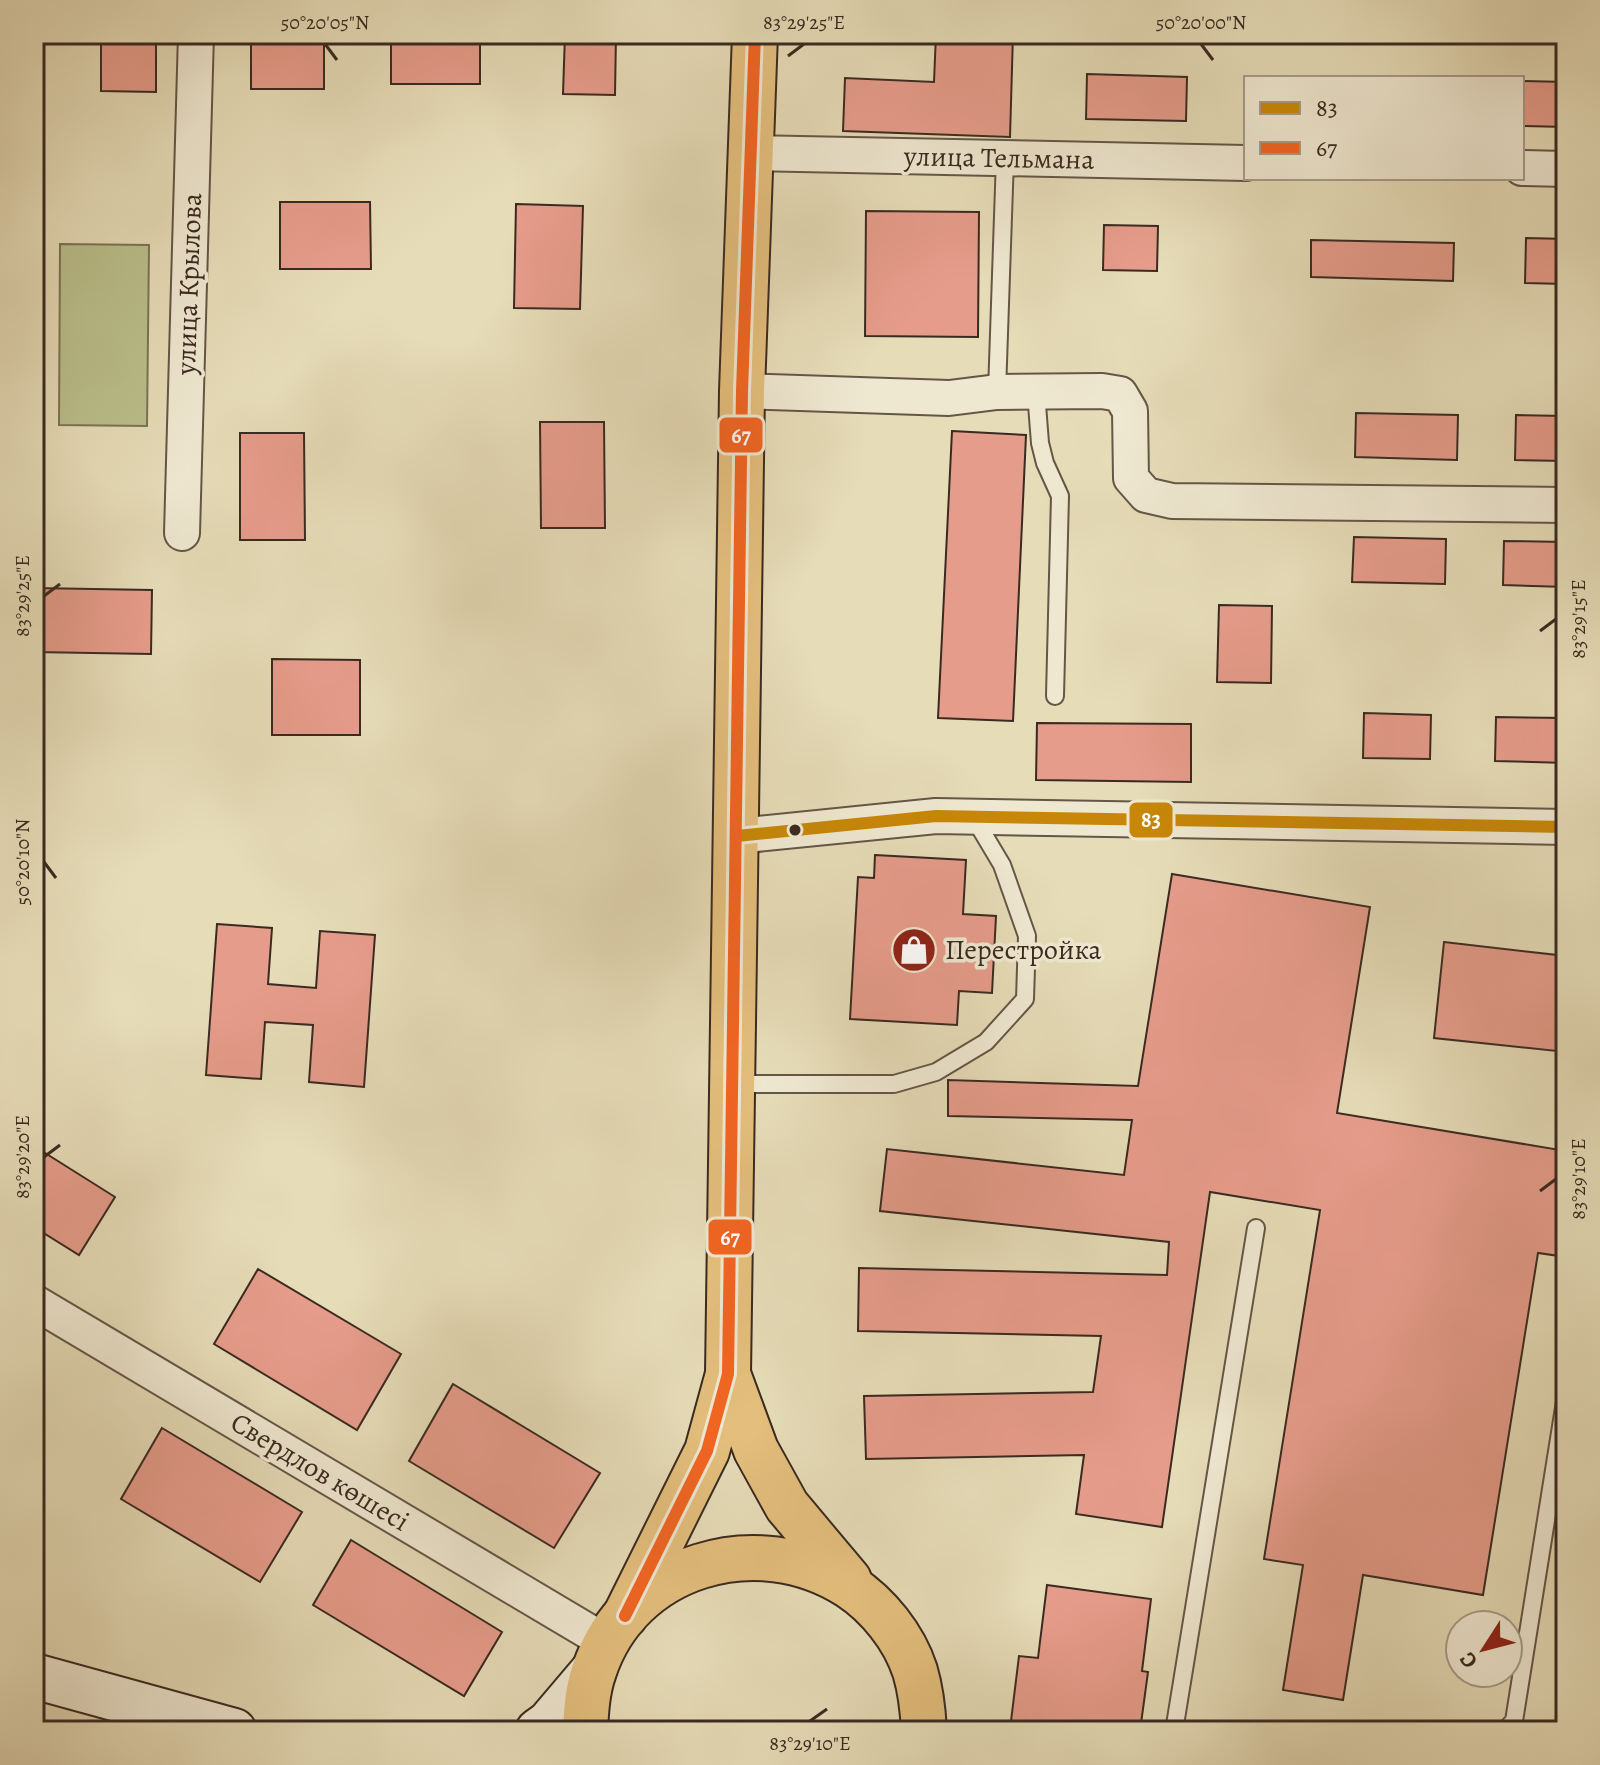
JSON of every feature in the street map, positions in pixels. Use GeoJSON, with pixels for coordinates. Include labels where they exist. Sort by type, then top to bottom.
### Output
{"type":"FeatureCollection","features":[{"type":"Feature","properties":{"kind":"main road"},"geometry":{"type":"LineString","coordinates":[[585,1731],[586,1701],[608,1643],[707,1451],[728,1374],[742,391],[755,34]]}},
{"type":"Feature","properties":{"kind":"main road"},"geometry":{"type":"LineString","coordinates":[[728,1374],[756,1450],[787,1506],[901,1641],[914,1669],[927,1721]]}},
{"type":"Feature","properties":{"kind":"main road"},"geometry":{"type":"LineString","coordinates":[[608,1643],[648,1593],[676,1576],[706,1564],[738,1557],[770,1557],[802,1563],[832,1575],[859,1593]]}},
{"type":"Feature","properties":{"kind":"street","name":"улица Крылова"},"geometry":{"type":"LineString","coordinates":[[182,533],[196,34]]}},
{"type":"Feature","properties":{"kind":"street","name":"улица Тельмана"},"geometry":{"type":"LineString","coordinates":[[753,153],[1244,163]]}},
{"type":"Feature","properties":{"kind":"street"},"geometry":{"type":"LineString","coordinates":[[1524,168],[1566,169]]}},
{"type":"Feature","properties":{"kind":"street"},"geometry":{"type":"LineString","coordinates":[[742,391],[949,398],[997,392],[1102,391],[1120,394],[1130,411],[1131,478],[1146,495],[1172,501],[1566,505]]}},
{"type":"Feature","properties":{"kind":"street"},"geometry":{"type":"LineString","coordinates":[[737,836],[936,816],[1566,827]]}},
{"type":"Feature","properties":{"kind":"street","name":"Свердлов көшесі"},"geometry":{"type":"LineString","coordinates":[[34,1302],[608,1643]]}},
{"type":"Feature","properties":{"kind":"street"},"geometry":{"type":"LineString","coordinates":[[538,1731],[549,1723],[608,1643]]}},
{"type":"Feature","properties":{"kind":"street"},"geometry":{"type":"LineString","coordinates":[[34,1676],[234,1731]]}},
{"type":"Feature","properties":{"kind":"lane"},"geometry":{"type":"LineString","coordinates":[[997,392],[1005,158]]}},
{"type":"Feature","properties":{"kind":"lane"},"geometry":{"type":"LineString","coordinates":[[1036,392],[1040,443],[1060,496],[1055,696]]}},
{"type":"Feature","properties":{"kind":"lane"},"geometry":{"type":"LineString","coordinates":[[733,1084],[894,1084],[936,1072],[986,1042],[1025,999],[1027,936],[1002,865],[973,816]]}},
{"type":"Feature","properties":{"kind":"lane"},"geometry":{"type":"LineString","coordinates":[[1174,1731],[1256,1228]]}},
{"type":"Feature","properties":{"kind":"lane"},"geometry":{"type":"LineString","coordinates":[[1504,1731],[1514,1721],[1566,1395]]}},
{"type":"Feature","properties":{"kind":"green space"},"geometry":{"type":"Polygon","coordinates":[[[60,244],[149,245],[147,426],[59,425],[60,244]]]}},
{"type":"Feature","properties":{"kind":"building"},"geometry":{"type":"Polygon","coordinates":[[[101,34],[156,34],[156,92],[101,91],[101,34]]]}},
{"type":"Feature","properties":{"kind":"building"},"geometry":{"type":"Polygon","coordinates":[[[251,34],[324,34],[324,89],[251,89],[251,34]]]}},
{"type":"Feature","properties":{"kind":"building"},"geometry":{"type":"Polygon","coordinates":[[[391,34],[480,34],[480,84],[391,84],[391,34]]]}},
{"type":"Feature","properties":{"kind":"building"},"geometry":{"type":"Polygon","coordinates":[[[565,34],[616,34],[615,95],[563,94],[565,34]]]}},
{"type":"Feature","properties":{"kind":"building"},"geometry":{"type":"Polygon","coordinates":[[[936,34],[1013,34],[1010,137],[843,131],[845,78],[934,82],[936,34]]]}},
{"type":"Feature","properties":{"kind":"building"},"geometry":{"type":"Polygon","coordinates":[[[1087,74],[1187,77],[1186,121],[1086,119],[1087,74]]]}},
{"type":"Feature","properties":{"kind":"building"},"geometry":{"type":"Polygon","coordinates":[[[1524,81],[1566,82],[1566,127],[1524,126],[1524,81]]]}},
{"type":"Feature","properties":{"kind":"building"},"geometry":{"type":"Polygon","coordinates":[[[280,202],[370,202],[371,269],[280,269],[280,202]]]}},
{"type":"Feature","properties":{"kind":"building"},"geometry":{"type":"Polygon","coordinates":[[[516,204],[583,206],[580,309],[514,308],[516,204]]]}},
{"type":"Feature","properties":{"kind":"building"},"geometry":{"type":"Polygon","coordinates":[[[866,211],[979,212],[978,337],[865,336],[866,211]]]}},
{"type":"Feature","properties":{"kind":"building"},"geometry":{"type":"Polygon","coordinates":[[[1104,225],[1158,226],[1157,271],[1103,270],[1104,225]]]}},
{"type":"Feature","properties":{"kind":"building"},"geometry":{"type":"Polygon","coordinates":[[[1526,238],[1566,239],[1566,284],[1525,283],[1526,238]]]}},
{"type":"Feature","properties":{"kind":"building"},"geometry":{"type":"Polygon","coordinates":[[[1311,240],[1454,243],[1453,281],[1311,277],[1311,240]]]}},
{"type":"Feature","properties":{"kind":"building"},"geometry":{"type":"Polygon","coordinates":[[[1356,413],[1458,415],[1457,460],[1355,457],[1356,413]]]}},
{"type":"Feature","properties":{"kind":"building"},"geometry":{"type":"Polygon","coordinates":[[[1516,415],[1566,416],[1566,461],[1515,460],[1516,415]]]}},
{"type":"Feature","properties":{"kind":"building"},"geometry":{"type":"Polygon","coordinates":[[[540,422],[604,422],[605,528],[541,528],[540,422]]]}},
{"type":"Feature","properties":{"kind":"building"},"geometry":{"type":"Polygon","coordinates":[[[952,431],[1026,435],[1013,721],[938,718],[952,431]]]}},
{"type":"Feature","properties":{"kind":"building"},"geometry":{"type":"Polygon","coordinates":[[[240,433],[304,433],[305,540],[240,540],[240,433]]]}},
{"type":"Feature","properties":{"kind":"building"},"geometry":{"type":"Polygon","coordinates":[[[1354,537],[1446,539],[1445,584],[1352,582],[1354,537]]]}},
{"type":"Feature","properties":{"kind":"building"},"geometry":{"type":"Polygon","coordinates":[[[1504,541],[1566,542],[1566,587],[1503,585],[1504,541]]]}},
{"type":"Feature","properties":{"kind":"building"},"geometry":{"type":"Polygon","coordinates":[[[34,588],[152,590],[151,654],[34,652],[34,588]]]}},
{"type":"Feature","properties":{"kind":"building"},"geometry":{"type":"Polygon","coordinates":[[[1219,605],[1272,606],[1271,683],[1217,682],[1219,605]]]}},
{"type":"Feature","properties":{"kind":"building"},"geometry":{"type":"Polygon","coordinates":[[[272,659],[360,660],[360,735],[272,735],[272,659]]]}},
{"type":"Feature","properties":{"kind":"building"},"geometry":{"type":"Polygon","coordinates":[[[1364,713],[1431,715],[1430,759],[1363,758],[1364,713]]]}},
{"type":"Feature","properties":{"kind":"building"},"geometry":{"type":"Polygon","coordinates":[[[1496,717],[1566,718],[1566,763],[1495,761],[1496,717]]]}},
{"type":"Feature","properties":{"kind":"building"},"geometry":{"type":"Polygon","coordinates":[[[1037,723],[1191,724],[1191,782],[1036,780],[1037,723]]]}},
{"type":"Feature","properties":{"kind":"building"},"geometry":{"type":"Polygon","coordinates":[[[875,855],[966,860],[963,914],[996,916],[992,993],[959,991],[957,1025],[850,1019],[858,877],[874,878],[875,855]]]}},
{"type":"Feature","properties":{"kind":"building"},"geometry":{"type":"Polygon","coordinates":[[[1172,874],[1370,907],[1337,1113],[1566,1151],[1566,1257],[1538,1253],[1483,1595],[1363,1575],[1343,1700],[1283,1690],[1303,1565],[1264,1559],[1320,1210],[1210,1192],[1162,1527],[1076,1514],[1084,1455],[866,1459],[864,1396],[1093,1392],[1101,1336],[858,1331],[859,1268],[1167,1275],[1169,1242],[880,1211],[887,1149],[1124,1175],[1132,1120],[948,1116],[948,1080],[1138,1086],[1172,874]]]}},
{"type":"Feature","properties":{"kind":"building"},"geometry":{"type":"Polygon","coordinates":[[[217,924],[272,928],[268,984],[316,988],[320,931],[375,935],[364,1087],[309,1082],[313,1025],[265,1022],[261,1079],[206,1075],[217,924]]]}},
{"type":"Feature","properties":{"kind":"building"},"geometry":{"type":"Polygon","coordinates":[[[1444,942],[1566,956],[1566,1052],[1434,1038],[1444,942]]]}},
{"type":"Feature","properties":{"kind":"building"},"geometry":{"type":"Polygon","coordinates":[[[34,1146],[115,1197],[79,1255],[34,1227],[34,1146]]]}},
{"type":"Feature","properties":{"kind":"building"},"geometry":{"type":"Polygon","coordinates":[[[258,1269],[401,1354],[357,1430],[214,1344],[258,1269]]]}},
{"type":"Feature","properties":{"kind":"building"},"geometry":{"type":"Polygon","coordinates":[[[453,1384],[600,1473],[554,1548],[409,1461],[453,1384]]]}},
{"type":"Feature","properties":{"kind":"building"},"geometry":{"type":"Polygon","coordinates":[[[162,1428],[302,1512],[260,1582],[121,1499],[162,1428]]]}},
{"type":"Feature","properties":{"kind":"building"},"geometry":{"type":"Polygon","coordinates":[[[351,1540],[502,1632],[464,1696],[313,1605],[351,1540]]]}},
{"type":"Feature","properties":{"kind":"building"},"geometry":{"type":"Polygon","coordinates":[[[1047,1585],[1151,1599],[1142,1671],[1148,1672],[1140,1731],[1086,1731],[1011,1721],[1019,1656],[1038,1658],[1047,1585]]]}},
{"type":"Feature","properties":{"kind":"transit line","name":"67"},"geometry":{"type":"LineString","coordinates":[[625,1616],[707,1451],[728,1374],[742,391],[755,34]]}},
{"type":"Feature","properties":{"kind":"transit line","name":"83"},"geometry":{"type":"LineString","coordinates":[[737,836],[936,816],[1566,827]]}},
{"type":"Feature","properties":{"kind":"place","name":"Перестройка"},"geometry":{"type":"Point","coordinates":[914,950]}}]}
